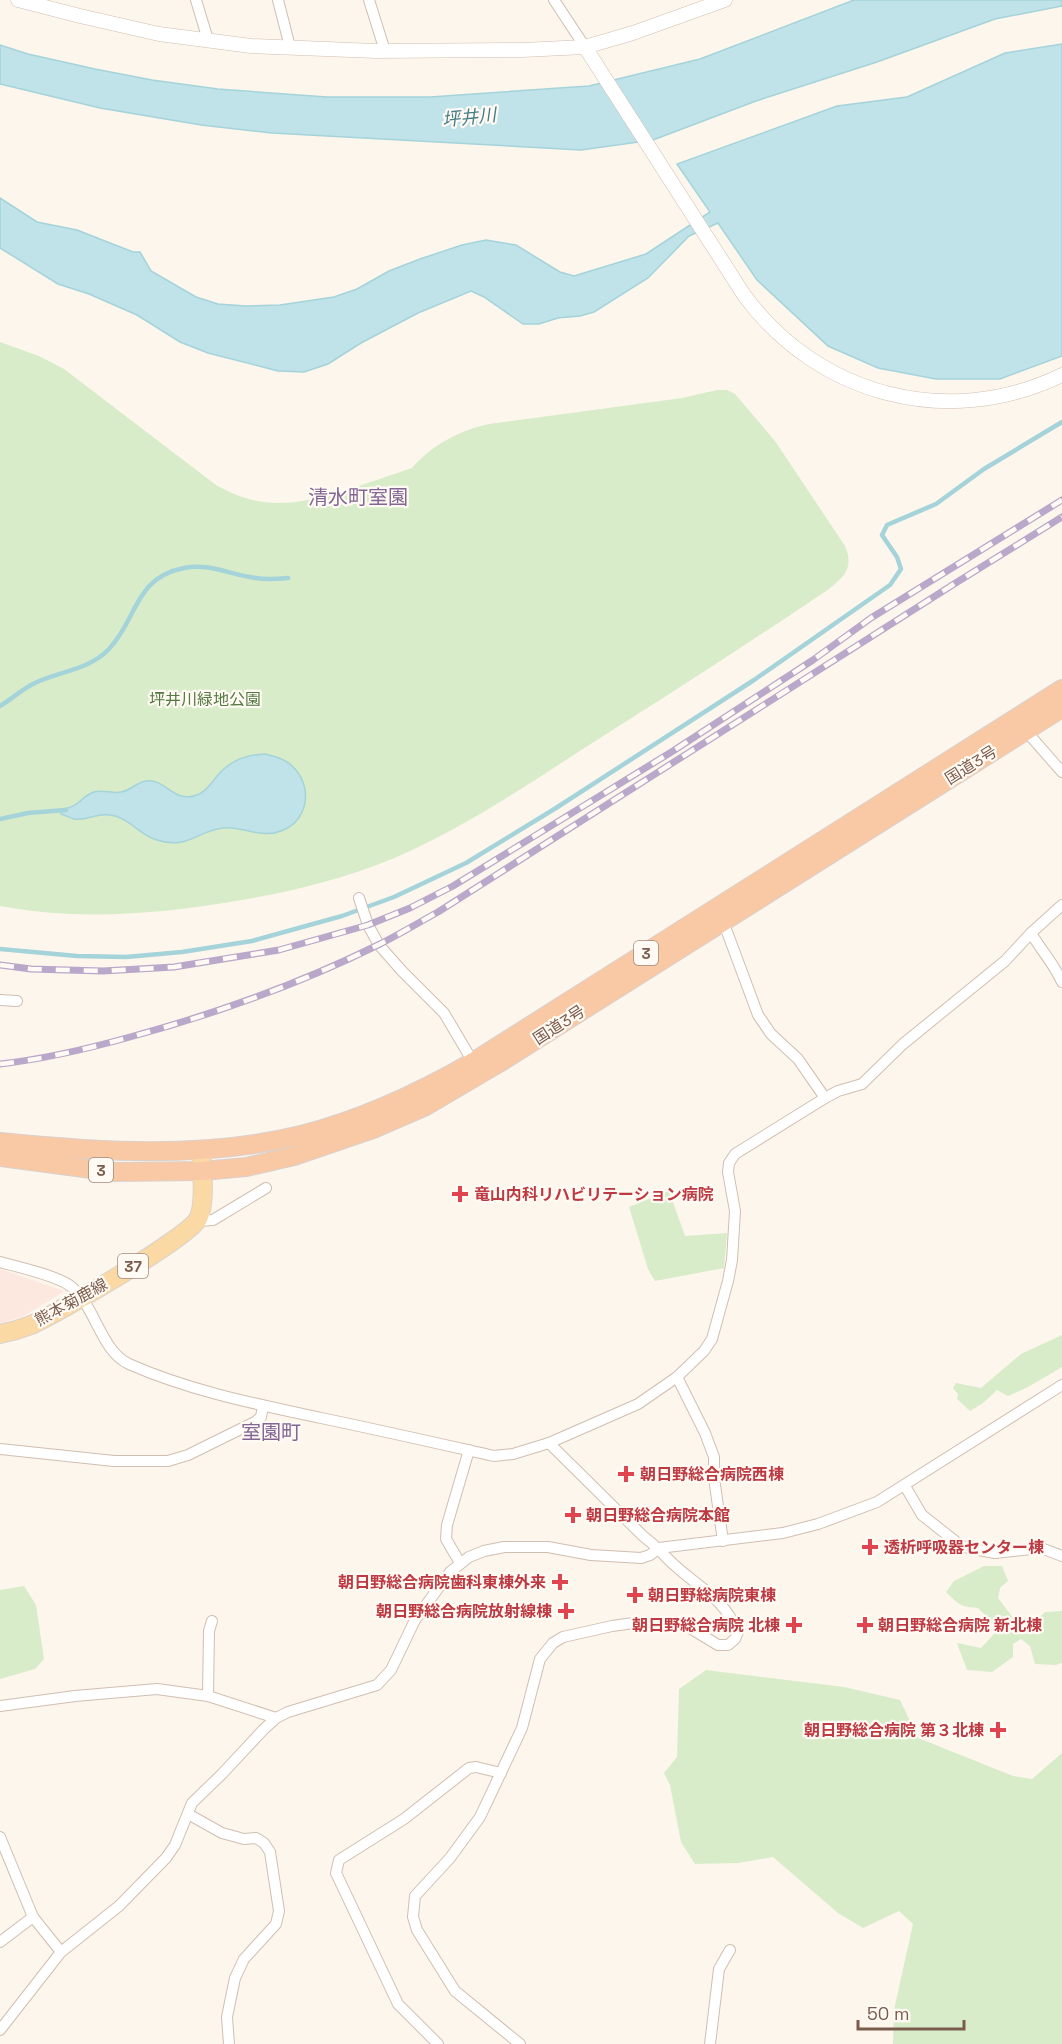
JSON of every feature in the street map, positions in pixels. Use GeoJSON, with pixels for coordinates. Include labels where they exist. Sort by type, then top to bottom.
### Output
{"type":"FeatureCollection","features":[{"type":"Feature","properties":{"kind":"highway","name":"国道3号"},"geometry":{"type":"LineString","coordinates":[[0,1142],[75,1150],[201,1150],[232,1147],[299,1135],[337,1124],[414,1093],[473,1062],[1062,688]]}},
{"type":"Feature","properties":{"kind":"highway","name":"国道3号"},"geometry":{"type":"LineString","coordinates":[[0,1157],[114,1172],[203,1171],[246,1167],[294,1156],[373,1129],[426,1106],[499,1064],[1062,708]]}},
{"type":"Feature","properties":{"kind":"main road"},"geometry":{"type":"LineString","coordinates":[[197,1221],[202,1200],[201,1150]]}},
{"type":"Feature","properties":{"kind":"main road","name":"熊本菊鹿線"},"geometry":{"type":"LineString","coordinates":[[0,1334],[33,1324],[81,1298],[171,1243],[197,1221]]}},
{"type":"Feature","properties":{"kind":"street"},"geometry":{"type":"LineString","coordinates":[[196,0],[207,40]]}},
{"type":"Feature","properties":{"kind":"street"},"geometry":{"type":"LineString","coordinates":[[278,0],[290,47]]}},
{"type":"Feature","properties":{"kind":"street"},"geometry":{"type":"LineString","coordinates":[[369,0],[385,51]]}},
{"type":"Feature","properties":{"kind":"street"},"geometry":{"type":"LineString","coordinates":[[554,0],[744,295],[777,334],[795,349],[814,362],[868,389],[914,399],[935,401],[1000,397],[1034,387],[1062,375]]}},
{"type":"Feature","properties":{"kind":"street"},"geometry":{"type":"LineString","coordinates":[[22,1],[159,34],[251,46],[385,51],[585,47],[633,33],[725,0]]}},
{"type":"Feature","properties":{"kind":"street"},"geometry":{"type":"LineString","coordinates":[[1026,730],[1062,772]]}},
{"type":"Feature","properties":{"kind":"street"},"geometry":{"type":"LineString","coordinates":[[359,898],[368,925],[379,945],[444,1013],[473,1062]]}},
{"type":"Feature","properties":{"kind":"street"},"geometry":{"type":"LineString","coordinates":[[0,1262],[21,1267],[69,1285],[81,1298],[116,1356],[126,1363],[181,1384],[263,1406],[494,1456],[513,1454],[549,1443],[638,1404],[677,1377],[712,1339],[728,1281],[735,1231],[735,1211],[728,1172],[729,1163],[735,1154],[825,1098],[838,1091],[862,1084],[903,1044],[1005,961],[1062,905]]}},
{"type":"Feature","properties":{"kind":"street"},"geometry":{"type":"LineString","coordinates":[[723,921],[758,1015],[771,1034],[798,1059],[825,1098]]}},
{"type":"Feature","properties":{"kind":"street"},"geometry":{"type":"LineString","coordinates":[[1031,933],[1038,946],[1048,956],[1062,982]]}},
{"type":"Feature","properties":{"kind":"street"},"geometry":{"type":"LineString","coordinates":[[0,1000],[17,1001]]}},
{"type":"Feature","properties":{"kind":"street","name":"37"},"geometry":{"type":"LineString","coordinates":[[197,1221],[213,1220],[266,1188]]}},
{"type":"Feature","properties":{"kind":"street"},"geometry":{"type":"LineString","coordinates":[[677,1377],[714,1456],[714,1478],[723,1541]]}},
{"type":"Feature","properties":{"kind":"street"},"geometry":{"type":"LineString","coordinates":[[0,2030],[61,1952],[119,1906],[166,1858],[175,1845],[192,1803],[276,1718],[377,1685],[391,1670],[415,1620],[450,1572],[460,1563],[484,1551],[504,1547],[548,1547],[591,1555],[641,1558],[659,1548],[783,1533],[818,1524],[877,1502],[1062,1385]]}},
{"type":"Feature","properties":{"kind":"street"},"geometry":{"type":"LineString","coordinates":[[0,1449],[114,1461],[168,1461],[188,1455],[255,1422],[261,1417],[263,1406]]}},
{"type":"Feature","properties":{"kind":"street"},"geometry":{"type":"LineString","coordinates":[[520,2044],[455,1991],[417,1930],[413,1917],[415,1896],[450,1858],[480,1817],[522,1728],[540,1659],[553,1643],[563,1637],[641,1622],[667,1623],[690,1628],[718,1645],[728,1645],[735,1639],[738,1632],[733,1618],[719,1601],[643,1536],[549,1443]]}},
{"type":"Feature","properties":{"kind":"street"},"geometry":{"type":"LineString","coordinates":[[460,1563],[446,1539],[447,1524],[469,1450]]}},
{"type":"Feature","properties":{"kind":"street"},"geometry":{"type":"LineString","coordinates":[[905,1486],[922,1515],[960,1545],[995,1553],[1041,1548],[1062,1556]]}},
{"type":"Feature","properties":{"kind":"street"},"geometry":{"type":"LineString","coordinates":[[208,1696],[209,1631],[212,1621]]}},
{"type":"Feature","properties":{"kind":"street"},"geometry":{"type":"LineString","coordinates":[[0,1706],[75,1696],[157,1689],[208,1696],[276,1718]]}},
{"type":"Feature","properties":{"kind":"street"},"geometry":{"type":"LineString","coordinates":[[437,2044],[398,2004],[336,1873],[339,1860],[404,1819],[469,1768],[476,1767],[501,1773]]}},
{"type":"Feature","properties":{"kind":"street"},"geometry":{"type":"LineString","coordinates":[[188,1814],[222,1833],[244,1839],[256,1838],[264,1843],[270,1852],[279,1911],[276,1924],[244,1959],[235,1978],[227,2017],[229,2044]]}},
{"type":"Feature","properties":{"kind":"street"},"geometry":{"type":"LineString","coordinates":[[0,1837],[33,1917],[61,1952]]}},
{"type":"Feature","properties":{"kind":"street"},"geometry":{"type":"LineString","coordinates":[[0,1942],[33,1917]]}},
{"type":"Feature","properties":{"kind":"street"},"geometry":{"type":"LineString","coordinates":[[710,2044],[719,1969],[730,1950]]}},
{"type":"Feature","properties":{"kind":"shaded area"},"geometry":{"type":"Polygon","coordinates":[[[0,1269],[63,1292],[24,1316],[0,1324],[0,1269]]]}},
{"type":"Feature","properties":{"kind":"green space","name":"坪井川緑地公園"},"geometry":{"type":"Polygon","coordinates":[[[0,342],[39,356],[64,369],[216,485],[246,498],[270,503],[293,502],[327,496],[412,468],[428,452],[447,440],[468,430],[489,424],[727,390],[735,394],[775,441],[845,546],[849,560],[848,566],[840,580],[829,589],[678,688],[492,807],[418,848],[392,859],[355,873],[299,888],[242,900],[181,909],[91,914],[30,911],[0,906],[0,342]]]}},
{"type":"Feature","properties":{"kind":"green space"},"geometry":{"type":"Polygon","coordinates":[[[669,1191],[685,1236],[727,1233],[724,1268],[655,1281],[648,1269],[629,1207],[669,1191]]]}},
{"type":"Feature","properties":{"kind":"green space"},"geometry":{"type":"Polygon","coordinates":[[[1062,1335],[1062,1367],[1008,1396],[997,1390],[970,1411],[957,1399],[958,1394],[953,1388],[956,1383],[981,1388],[1021,1354],[1062,1335]]]}},
{"type":"Feature","properties":{"kind":"green space"},"geometry":{"type":"Polygon","coordinates":[[[984,1566],[1002,1566],[1008,1581],[1000,1588],[998,1598],[1017,1623],[1037,1620],[1045,1612],[1062,1611],[1062,1663],[1035,1664],[1030,1646],[1021,1639],[1013,1644],[1013,1657],[992,1672],[967,1670],[957,1643],[981,1648],[996,1632],[991,1621],[978,1608],[960,1604],[946,1592],[954,1581],[984,1566]]]}},
{"type":"Feature","properties":{"kind":"green space"},"geometry":{"type":"Polygon","coordinates":[[[24,1586],[36,1605],[44,1659],[35,1669],[0,1679],[0,1590],[24,1586]]]}},
{"type":"Feature","properties":{"kind":"green space"},"geometry":{"type":"Polygon","coordinates":[[[706,1670],[844,1687],[900,1700],[918,1738],[1013,1776],[1032,1779],[1062,1753],[1062,2044],[893,2044],[894,2010],[913,1924],[899,1911],[863,1928],[838,1913],[773,1857],[738,1863],[695,1864],[681,1842],[670,1785],[664,1773],[677,1757],[679,1689],[706,1670]]]}},
{"type":"Feature","properties":{"kind":"water","name":"坪井川"},"geometry":{"type":"Polygon","coordinates":[[[854,0],[1062,0],[1062,6],[995,19],[877,62],[756,101],[653,140],[581,150],[272,133],[201,125],[100,108],[0,84],[0,45],[28,54],[152,80],[218,89],[327,97],[430,97],[589,86],[700,59],[854,0]]]}},
{"type":"Feature","properties":{"kind":"water"},"geometry":{"type":"Polygon","coordinates":[[[1062,44],[1062,356],[1000,379],[936,379],[878,368],[828,346],[757,280],[718,223],[689,236],[648,278],[594,312],[558,318],[539,324],[523,324],[484,297],[471,291],[418,313],[361,343],[328,364],[304,372],[278,371],[208,353],[180,342],[137,315],[89,294],[58,284],[0,248],[0,198],[37,222],[77,230],[133,252],[140,252],[151,271],[196,297],[218,304],[280,305],[334,297],[357,289],[389,271],[420,259],[462,245],[486,240],[516,245],[560,272],[574,276],[646,254],[710,212],[677,164],[837,106],[907,97],[1005,53],[1062,44]]]}},
{"type":"Feature","properties":{"kind":"water"},"geometry":{"type":"Polygon","coordinates":[[[265,754],[287,762],[295,769],[305,788],[303,809],[299,818],[291,826],[281,831],[267,834],[223,828],[176,843],[151,838],[117,816],[72,819],[61,814],[62,809],[73,806],[94,792],[121,792],[146,781],[159,783],[182,796],[197,795],[207,789],[230,764],[250,756],[265,754]]]}},
{"type":"Feature","properties":{"kind":"waterway"},"geometry":{"type":"LineString","coordinates":[[0,949],[77,956],[126,957],[182,952],[252,941],[342,916],[394,897],[466,863],[556,808],[754,680],[890,585],[901,569],[897,557],[882,535],[887,525],[936,504],[984,469],[1062,422]]}},
{"type":"Feature","properties":{"kind":"waterway"},"geometry":{"type":"LineString","coordinates":[[0,706],[35,683],[83,666],[101,656],[118,637],[146,590],[168,573],[184,568],[203,567],[260,579],[288,578]]}},
{"type":"Feature","properties":{"kind":"waterway"},"geometry":{"type":"LineString","coordinates":[[0,819],[28,813],[66,810]]}},
{"type":"Feature","properties":{"kind":"railway"},"geometry":{"type":"LineString","coordinates":[[0,965],[31,969],[103,971],[174,967],[279,950],[368,925],[410,908],[453,886],[673,751],[813,660],[871,618],[1062,500]]}},
{"type":"Feature","properties":{"kind":"railway"},"geometry":{"type":"LineString","coordinates":[[0,1064],[82,1049],[194,1018],[287,985],[386,941],[438,912],[1062,517]]}},
{"type":"Feature","properties":{"kind":"place","name":"竜山内科リハビリテーション病院"},"geometry":{"type":"Point","coordinates":[460,1194]}},
{"type":"Feature","properties":{"kind":"place","name":"朝日野総合病院西棟"},"geometry":{"type":"Point","coordinates":[626,1474]}},
{"type":"Feature","properties":{"kind":"place","name":"朝日野総合病院本館"},"geometry":{"type":"Point","coordinates":[573,1515]}},
{"type":"Feature","properties":{"kind":"place","name":"透析呼吸器センター棟"},"geometry":{"type":"Point","coordinates":[870,1547]}},
{"type":"Feature","properties":{"kind":"place","name":"朝日野総合病院歯科東棟外来"},"geometry":{"type":"Point","coordinates":[560,1582]}},
{"type":"Feature","properties":{"kind":"place","name":"朝日野総病院東棟"},"geometry":{"type":"Point","coordinates":[635,1595]}},
{"type":"Feature","properties":{"kind":"place","name":"朝日野総合病院放射線棟"},"geometry":{"type":"Point","coordinates":[566,1611]}},
{"type":"Feature","properties":{"kind":"place","name":"朝日野総合病院 北棟"},"geometry":{"type":"Point","coordinates":[794,1625]}},
{"type":"Feature","properties":{"kind":"place","name":"朝日野総合病院 新北棟"},"geometry":{"type":"Point","coordinates":[865,1625]}},
{"type":"Feature","properties":{"kind":"place","name":"朝日野総合病院 第３北棟"},"geometry":{"type":"Point","coordinates":[998,1730]}},
{"type":"Feature","properties":{"kind":"district","name":"清水町室園"},"geometry":{"type":"Point","coordinates":[358,497]}},
{"type":"Feature","properties":{"kind":"district","name":"室園町"},"geometry":{"type":"Point","coordinates":[271,1432]}}]}
